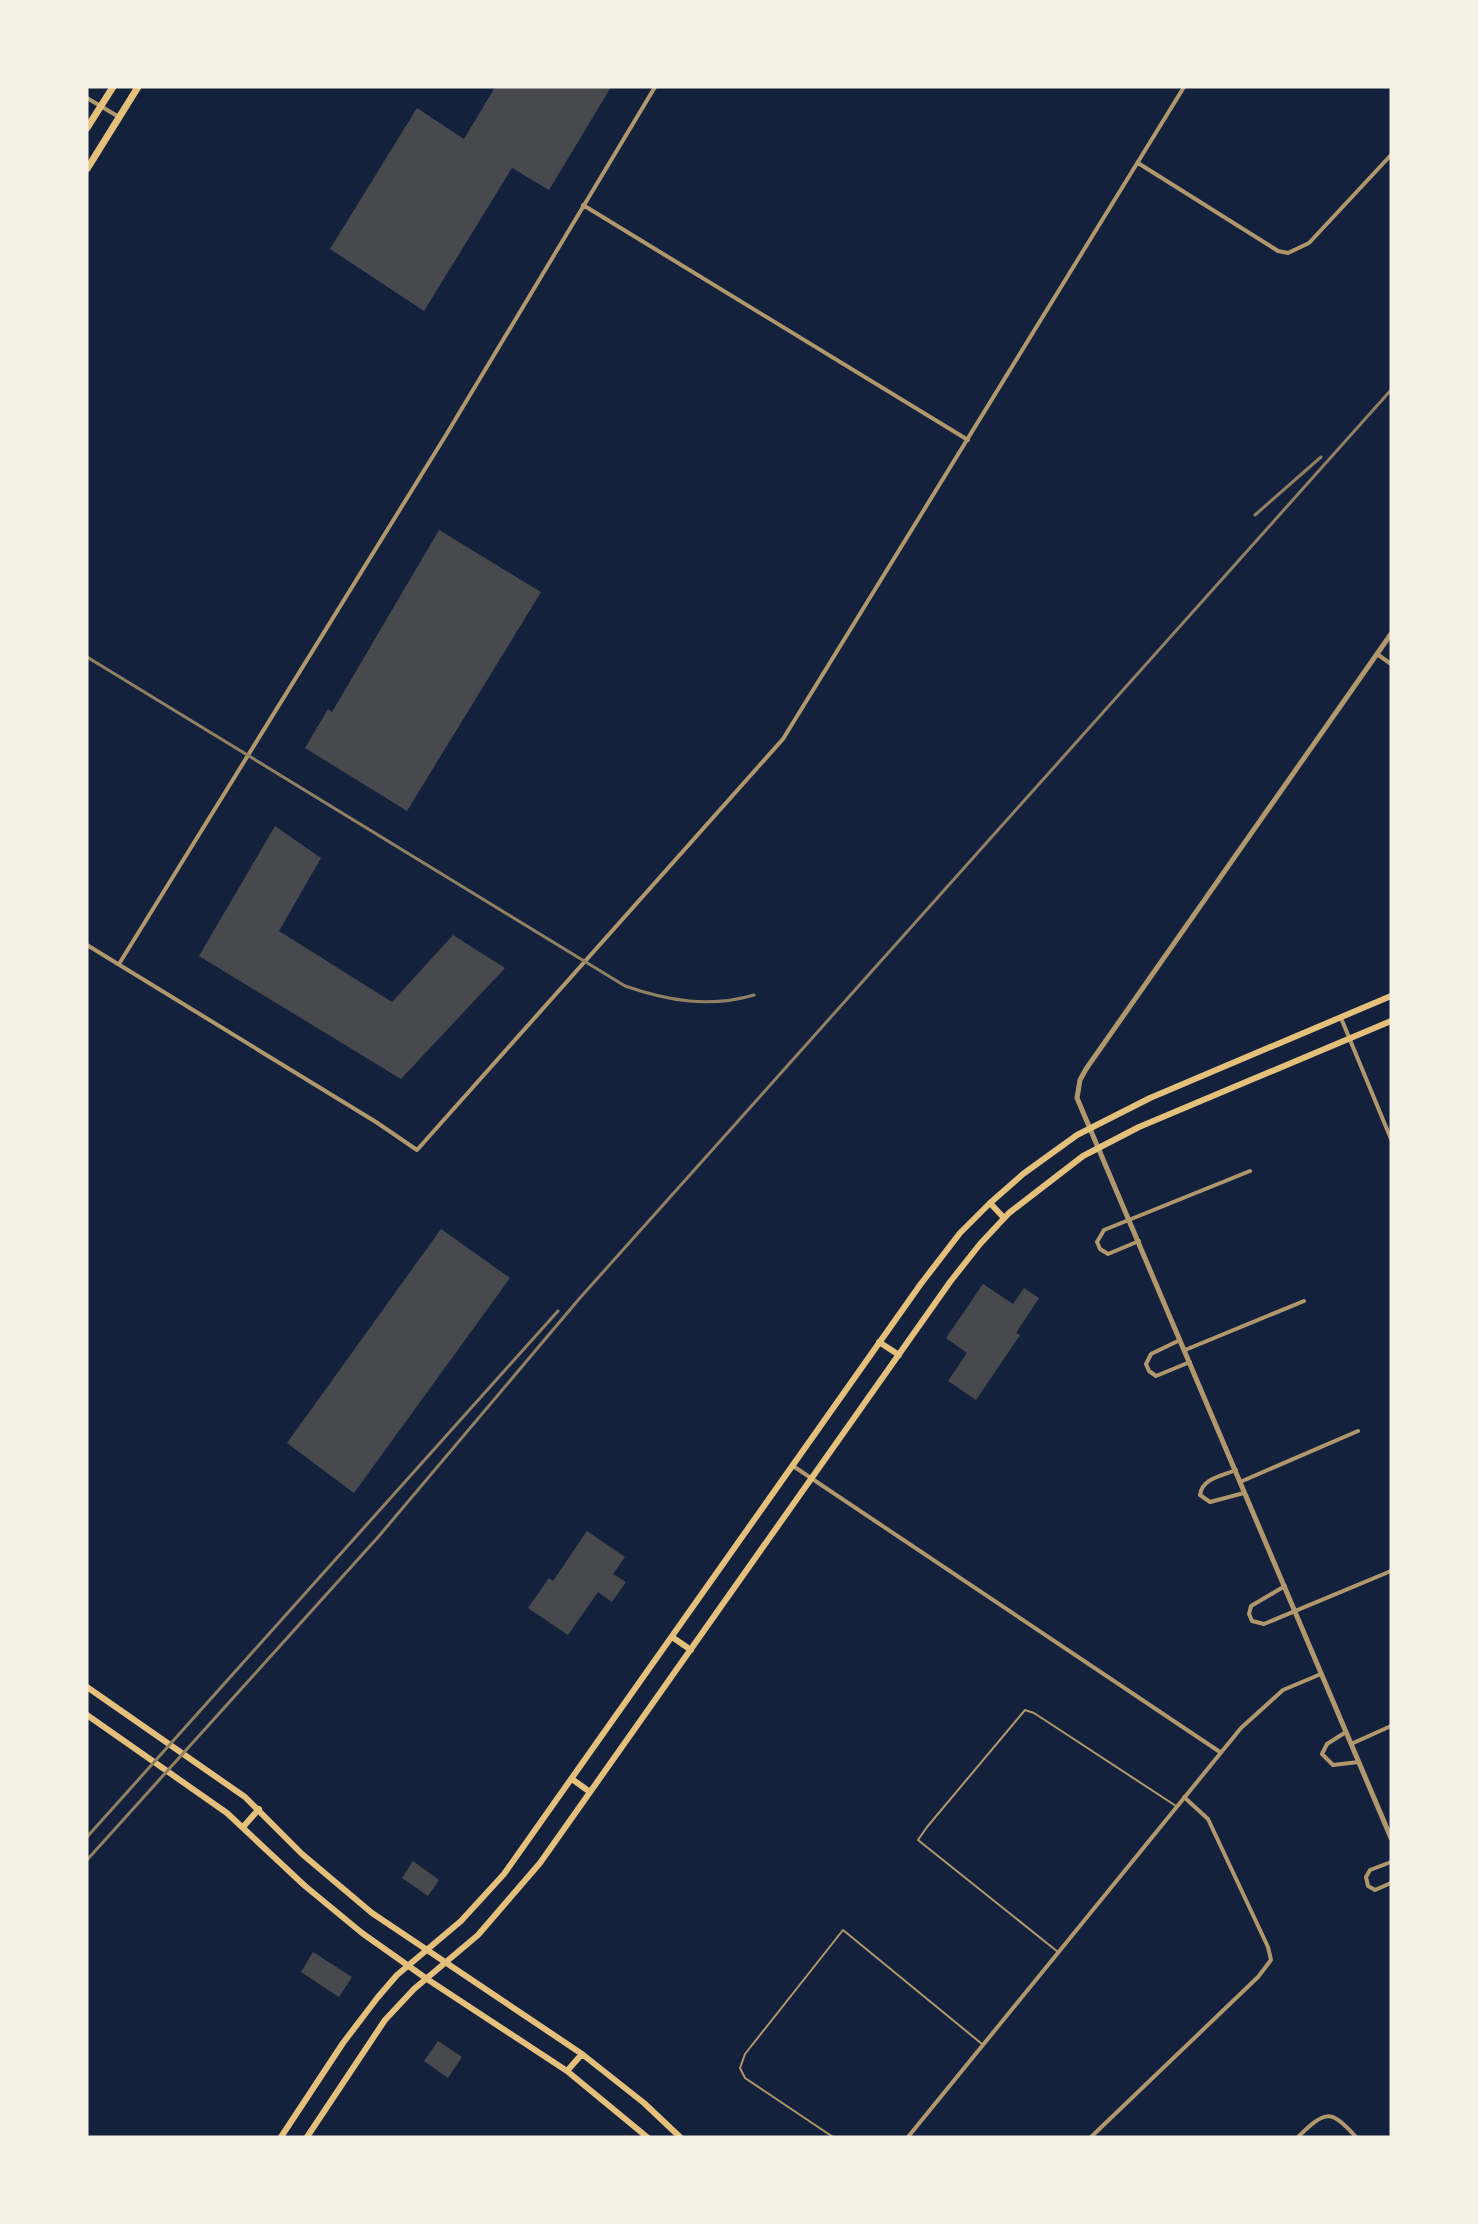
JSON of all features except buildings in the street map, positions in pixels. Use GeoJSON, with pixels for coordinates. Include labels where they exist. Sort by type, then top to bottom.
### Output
{"type":"FeatureCollection","features":[{"type":"Feature","properties":{"kind":"main road"},"geometry":{"type":"LineString","coordinates":[[87,128],[112,87]]}},
{"type":"Feature","properties":{"kind":"main road"},"geometry":{"type":"LineString","coordinates":[[87,169],[138,87]]}},
{"type":"Feature","properties":{"kind":"main road"},"geometry":{"type":"LineString","coordinates":[[281,2137],[361,2018],[408,1966],[461,1921],[504,1874],[879,1342],[947,1249],[990,1203],[1035,1165],[1090,1127],[1150,1098],[1391,996]]}},
{"type":"Feature","properties":{"kind":"main road"},"geometry":{"type":"LineString","coordinates":[[307,2137],[385,2020],[414,1989],[447,1964],[513,1898],[692,1650],[969,1256],[1005,1218],[1055,1176],[1100,1147],[1139,1127],[1391,1021]]}},
{"type":"Feature","properties":{"kind":"main road"},"geometry":{"type":"LineString","coordinates":[[990,1203],[1005,1218]]}},
{"type":"Feature","properties":{"kind":"main road"},"geometry":{"type":"LineString","coordinates":[[879,1342],[899,1355]]}},
{"type":"Feature","properties":{"kind":"main road"},"geometry":{"type":"LineString","coordinates":[[672,1637],[692,1650]]}},
{"type":"Feature","properties":{"kind":"main road"},"geometry":{"type":"LineString","coordinates":[[87,1688],[221,1779],[259,1809],[302,1854],[345,1890],[427,1952],[582,2054],[644,2103],[680,2137]]}},
{"type":"Feature","properties":{"kind":"main road"},"geometry":{"type":"LineString","coordinates":[[87,1715],[203,1795],[243,1827],[328,1907],[408,1966],[567,2071],[647,2137]]}},
{"type":"Feature","properties":{"kind":"main road"},"geometry":{"type":"LineString","coordinates":[[572,1779],[590,1792]]}},
{"type":"Feature","properties":{"kind":"main road"},"geometry":{"type":"LineString","coordinates":[[243,1827],[259,1809]]}},
{"type":"Feature","properties":{"kind":"main road"},"geometry":{"type":"LineString","coordinates":[[567,2071],[582,2054]]}},
{"type":"Feature","properties":{"kind":"street"},"geometry":{"type":"LineString","coordinates":[[119,964],[437,449],[655,87]]}},
{"type":"Feature","properties":{"kind":"street"},"geometry":{"type":"LineString","coordinates":[[87,945],[417,1150],[783,740],[1185,87]]}},
{"type":"Feature","properties":{"kind":"street"},"geometry":{"type":"LineString","coordinates":[[87,98],[119,117]]}},
{"type":"Feature","properties":{"kind":"street"},"geometry":{"type":"LineString","coordinates":[[1138,163],[1278,251],[1288,253],[1309,243],[1391,155]]}},
{"type":"Feature","properties":{"kind":"street"},"geometry":{"type":"LineString","coordinates":[[583,205],[968,440]]}},
{"type":"Feature","properties":{"kind":"street"},"geometry":{"type":"LineString","coordinates":[[1391,634],[1086,1069],[1080,1080],[1077,1098],[1100,1147],[1391,1838]]}},
{"type":"Feature","properties":{"kind":"street"},"geometry":{"type":"LineString","coordinates":[[1377,654],[1391,664]]}},
{"type":"Feature","properties":{"kind":"street"},"geometry":{"type":"LineString","coordinates":[[1341,1017],[1391,1139]]}},
{"type":"Feature","properties":{"kind":"street"},"geometry":{"type":"LineString","coordinates":[[1139,1241],[1108,1254],[1097,1245],[1100,1233],[1250,1171]]}},
{"type":"Feature","properties":{"kind":"street"},"geometry":{"type":"LineString","coordinates":[[1185,1350],[1304,1301]]}},
{"type":"Feature","properties":{"kind":"street"},"geometry":{"type":"LineString","coordinates":[[1180,1340],[1151,1354],[1146,1364],[1149,1371],[1156,1376],[1190,1362]]}},
{"type":"Feature","properties":{"kind":"street"},"geometry":{"type":"LineString","coordinates":[[1240,1482],[1358,1431]]}},
{"type":"Feature","properties":{"kind":"street"},"geometry":{"type":"LineString","coordinates":[[792,1466],[942,1563],[1220,1752]]}},
{"type":"Feature","properties":{"kind":"street"},"geometry":{"type":"LineString","coordinates":[[1236,1470],[1206,1482],[1201,1487],[1200,1495],[1210,1502],[1245,1492]]}},
{"type":"Feature","properties":{"kind":"street"},"geometry":{"type":"LineString","coordinates":[[1285,1586],[1251,1606],[1250,1617],[1264,1624],[1391,1571]]}},
{"type":"Feature","properties":{"kind":"street"},"geometry":{"type":"LineString","coordinates":[[908,2137],[1220,1752],[1271,1699],[1294,1684],[1322,1674]]}},
{"type":"Feature","properties":{"kind":"street"},"geometry":{"type":"LineString","coordinates":[[1351,1744],[1391,1726]]}},
{"type":"Feature","properties":{"kind":"street"},"geometry":{"type":"LineString","coordinates":[[1346,1732],[1324,1747],[1324,1758],[1333,1765],[1359,1762]]}},
{"type":"Feature","properties":{"kind":"street"},"geometry":{"type":"LineString","coordinates":[[1091,2137],[1258,1977],[1271,1960],[1268,1947],[1208,1819],[1184,1797]]}},
{"type":"Feature","properties":{"kind":"street"},"geometry":{"type":"LineString","coordinates":[[1391,1862],[1370,1870],[1366,1877],[1368,1886],[1376,1890],[1391,1883]]}},
{"type":"Feature","properties":{"kind":"street"},"geometry":{"type":"LineString","coordinates":[[1298,2137],[1322,2115],[1339,2118],[1356,2137]]}},
{"type":"Feature","properties":{"kind":"lane"},"geometry":{"type":"LineString","coordinates":[[1058,1952],[918,1840],[1025,1710],[1034,1713],[1176,1806]]}},
{"type":"Feature","properties":{"kind":"lane"},"geometry":{"type":"LineString","coordinates":[[833,2137],[745,2078],[740,2068],[742,2061],[843,1930],[982,2044]]}},
{"type":"Feature","properties":{"kind":"railway"},"geometry":{"type":"LineString","coordinates":[[87,1860],[379,1536],[579,1299],[1391,390]]}},
{"type":"Feature","properties":{"kind":"railway"},"geometry":{"type":"LineString","coordinates":[[1255,515],[1321,457]]}},
{"type":"Feature","properties":{"kind":"railway"},"geometry":{"type":"LineString","coordinates":[[87,657],[625,986],[657,996],[689,1001],[721,1001],[754,995]]}},
{"type":"Feature","properties":{"kind":"railway"},"geometry":{"type":"LineString","coordinates":[[87,1837],[558,1311]]}}]}
